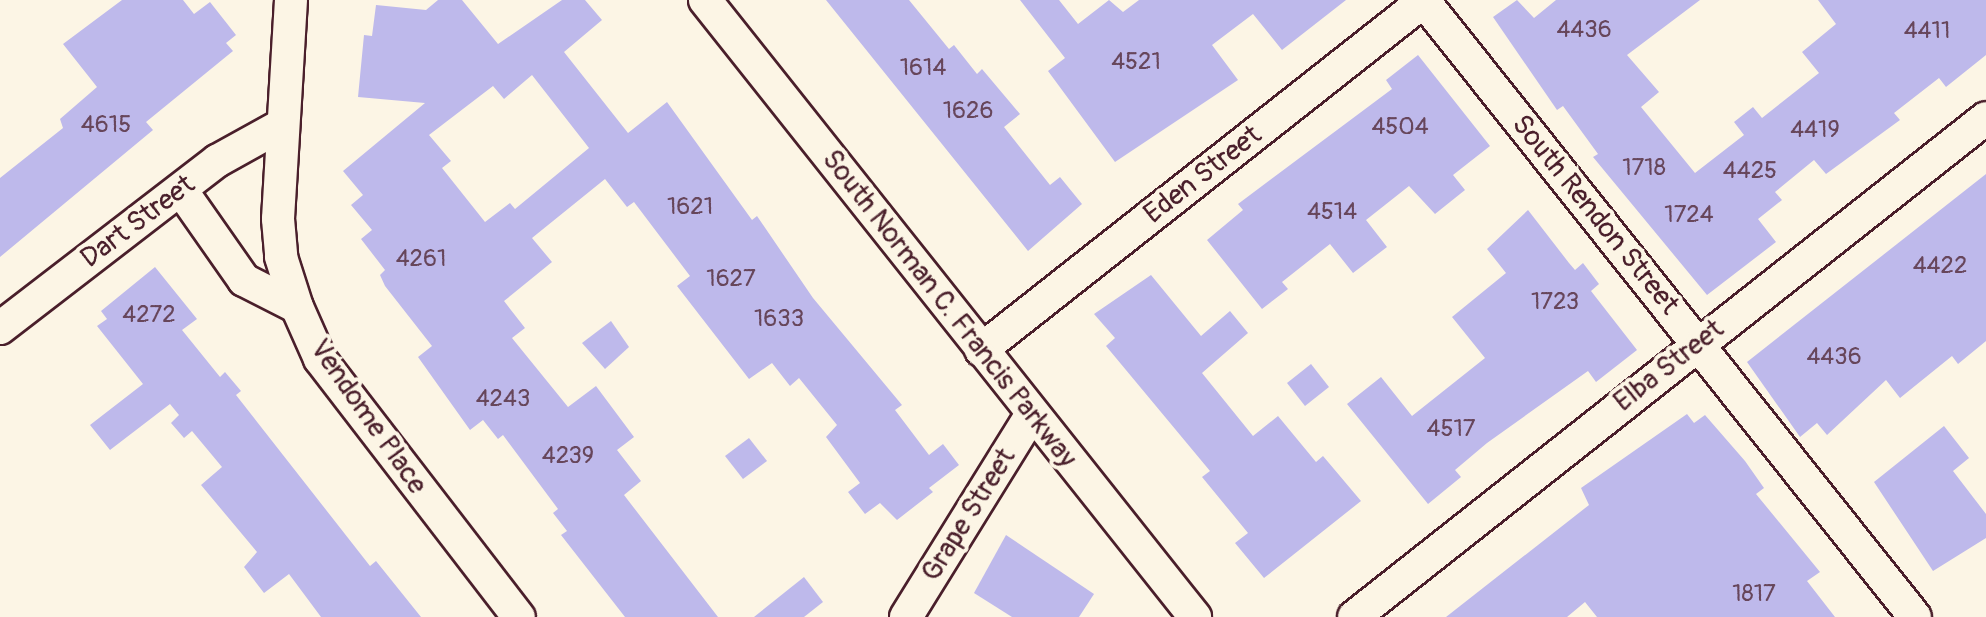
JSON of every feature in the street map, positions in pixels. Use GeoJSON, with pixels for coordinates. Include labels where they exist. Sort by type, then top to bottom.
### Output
{"type":"FeatureCollection","features":[{"type":"Feature","properties":{"kind":"street","name":"Vendome Place"},"geometry":{"type":"LineString","coordinates":[[291,0],[282,125],[281,257],[297,307],[320,359],[519,617]]}},
{"type":"Feature","properties":{"kind":"street","name":"South Rendon Street"},"geometry":{"type":"LineString","coordinates":[[1424,0],[1915,617]]}},
{"type":"Feature","properties":{"kind":"street","name":"Eden Street"},"geometry":{"type":"LineString","coordinates":[[981,350],[1424,0]]}},
{"type":"Feature","properties":{"kind":"street","name":"South Norman C. Francis Parkway"},"geometry":{"type":"LineString","coordinates":[[708,1],[1195,617]]}},
{"type":"Feature","properties":{"kind":"street","name":"Elba Street"},"geometry":{"type":"LineString","coordinates":[[1354,617],[1697,343],[1986,118]]}},
{"type":"Feature","properties":{"kind":"street","name":"Dart Street"},"geometry":{"type":"LineString","coordinates":[[0,328],[181,190],[282,125]]}},
{"type":"Feature","properties":{"kind":"street","name":"Vendome Place"},"geometry":{"type":"LineString","coordinates":[[181,190],[244,280],[297,307]]}},
{"type":"Feature","properties":{"kind":"street","name":"Grape Street"},"geometry":{"type":"LineString","coordinates":[[906,617],[1032,414]]}},
{"type":"Feature","properties":{"kind":"building"},"geometry":{"type":"Polygon","coordinates":[[[122,0],[183,0],[194,14],[210,2],[236,35],[226,43],[233,51],[146,122],[153,130],[0,257],[0,178],[63,128],[60,119],[97,87],[63,44],[122,0]]]}},
{"type":"Feature","properties":{"kind":"building"},"geometry":{"type":"Polygon","coordinates":[[[438,0],[462,0],[498,44],[562,0],[585,0],[602,20],[564,52],[628,133],[667,102],[752,220],[757,216],[813,298],[902,405],[895,410],[929,455],[943,444],[959,465],[929,488],[933,492],[897,520],[880,503],[865,514],[848,492],[860,483],[826,437],[837,425],[799,378],[790,386],[772,363],[749,379],[677,286],[690,276],[634,202],[627,207],[605,179],[532,238],[552,262],[504,301],[525,328],[512,338],[568,407],[596,386],[634,437],[617,450],[641,481],[624,495],[718,617],[625,617],[561,535],[567,531],[553,513],[558,509],[503,435],[498,439],[483,420],[470,430],[418,357],[432,346],[385,286],[380,275],[385,270],[361,239],[372,230],[351,205],[363,195],[343,171],[425,103],[358,97],[364,35],[372,36],[376,5],[426,10],[438,0]],[[532,75],[504,99],[493,86],[429,135],[451,161],[442,168],[485,222],[510,203],[515,209],[589,148],[532,75]]]}},
{"type":"Feature","properties":{"kind":"building"},"geometry":{"type":"Polygon","coordinates":[[[826,0],[909,0],[949,49],[954,45],[977,74],[982,69],[1020,114],[1004,127],[1050,185],[1060,177],[1082,204],[1028,251],[826,0]]]}},
{"type":"Feature","properties":{"kind":"building"},"geometry":{"type":"Polygon","coordinates":[[[1020,0],[1059,0],[1078,24],[1109,0],[1123,12],[1139,0],[1346,0],[1282,50],[1253,14],[1212,45],[1238,80],[1115,162],[1048,71],[1065,58],[1020,0]]]}},
{"type":"Feature","properties":{"kind":"building"},"geometry":{"type":"Polygon","coordinates":[[[1517,0],[1534,18],[1556,0],[1700,0],[1627,55],[1659,92],[1641,107],[1695,173],[1744,135],[1734,122],[1753,107],[1762,118],[1819,73],[1802,52],[1836,24],[1818,0],[1986,0],[1986,55],[1946,87],[1939,78],[1894,113],[1900,120],[1826,174],[1814,160],[1775,192],[1782,200],[1758,219],[1776,242],[1707,295],[1593,157],[1598,154],[1563,106],[1557,110],[1493,17],[1517,0]]]}},
{"type":"Feature","properties":{"kind":"building"},"geometry":{"type":"Polygon","coordinates":[[[1418,55],[1490,146],[1453,175],[1465,190],[1435,214],[1409,186],[1366,220],[1387,247],[1353,273],[1330,244],[1282,282],[1288,289],[1262,309],[1207,240],[1243,210],[1238,204],[1392,89],[1386,80],[1418,55]]]}},
{"type":"Feature","properties":{"kind":"building"},"geometry":{"type":"Polygon","coordinates":[[[1986,174],[1986,341],[1958,364],[1952,356],[1900,398],[1886,380],[1827,435],[1817,423],[1800,437],[1747,362],[1986,174]]]}},
{"type":"Feature","properties":{"kind":"building"},"geometry":{"type":"Polygon","coordinates":[[[1528,210],[1575,270],[1583,263],[1599,284],[1591,291],[1637,350],[1596,382],[1588,371],[1487,443],[1455,470],[1461,477],[1428,504],[1347,404],[1381,377],[1412,416],[1485,358],[1452,317],[1506,273],[1487,249],[1528,210]]]}},
{"type":"Feature","properties":{"kind":"building"},"geometry":{"type":"Polygon","coordinates":[[[155,267],[197,319],[182,330],[220,377],[225,372],[241,391],[236,395],[370,566],[376,561],[421,617],[321,617],[289,574],[264,593],[244,567],[257,552],[201,485],[222,467],[192,431],[184,438],[171,423],[179,415],[170,404],[110,450],[90,425],[143,384],[97,326],[107,319],[101,311],[155,267]]]}},
{"type":"Feature","properties":{"kind":"building"},"geometry":{"type":"Polygon","coordinates":[[[1151,275],[1201,336],[1230,311],[1248,333],[1202,373],[1253,436],[1278,416],[1316,462],[1323,456],[1361,501],[1264,578],[1235,543],[1248,533],[1202,477],[1210,471],[1106,346],[1115,338],[1094,314],[1151,275]]]}},
{"type":"Feature","properties":{"kind":"building"},"geometry":{"type":"Polygon","coordinates":[[[611,321],[629,347],[605,369],[582,343],[611,321]]]}},
{"type":"Feature","properties":{"kind":"building"},"geometry":{"type":"Polygon","coordinates":[[[1311,364],[1329,387],[1305,406],[1287,383],[1311,364]]]}},
{"type":"Feature","properties":{"kind":"building"},"geometry":{"type":"Polygon","coordinates":[[[1687,414],[1694,423],[1705,415],[1745,461],[1764,488],[1756,494],[1820,572],[1807,581],[1835,617],[1597,617],[1585,602],[1567,617],[1446,617],[1589,505],[1581,488],[1687,414]]]}},
{"type":"Feature","properties":{"kind":"building"},"geometry":{"type":"Polygon","coordinates":[[[1944,426],[1969,458],[1953,471],[1986,514],[1986,538],[1933,571],[1874,482],[1944,426]]]}},
{"type":"Feature","properties":{"kind":"building"},"geometry":{"type":"Polygon","coordinates":[[[749,438],[767,461],[743,479],[725,456],[749,438]]]}},
{"type":"Feature","properties":{"kind":"building"},"geometry":{"type":"Polygon","coordinates":[[[1006,535],[1094,594],[1079,617],[1012,617],[974,593],[1006,535]]]}},
{"type":"Feature","properties":{"kind":"building"},"geometry":{"type":"Polygon","coordinates":[[[804,577],[823,602],[804,617],[754,617],[804,577]]]}}]}
